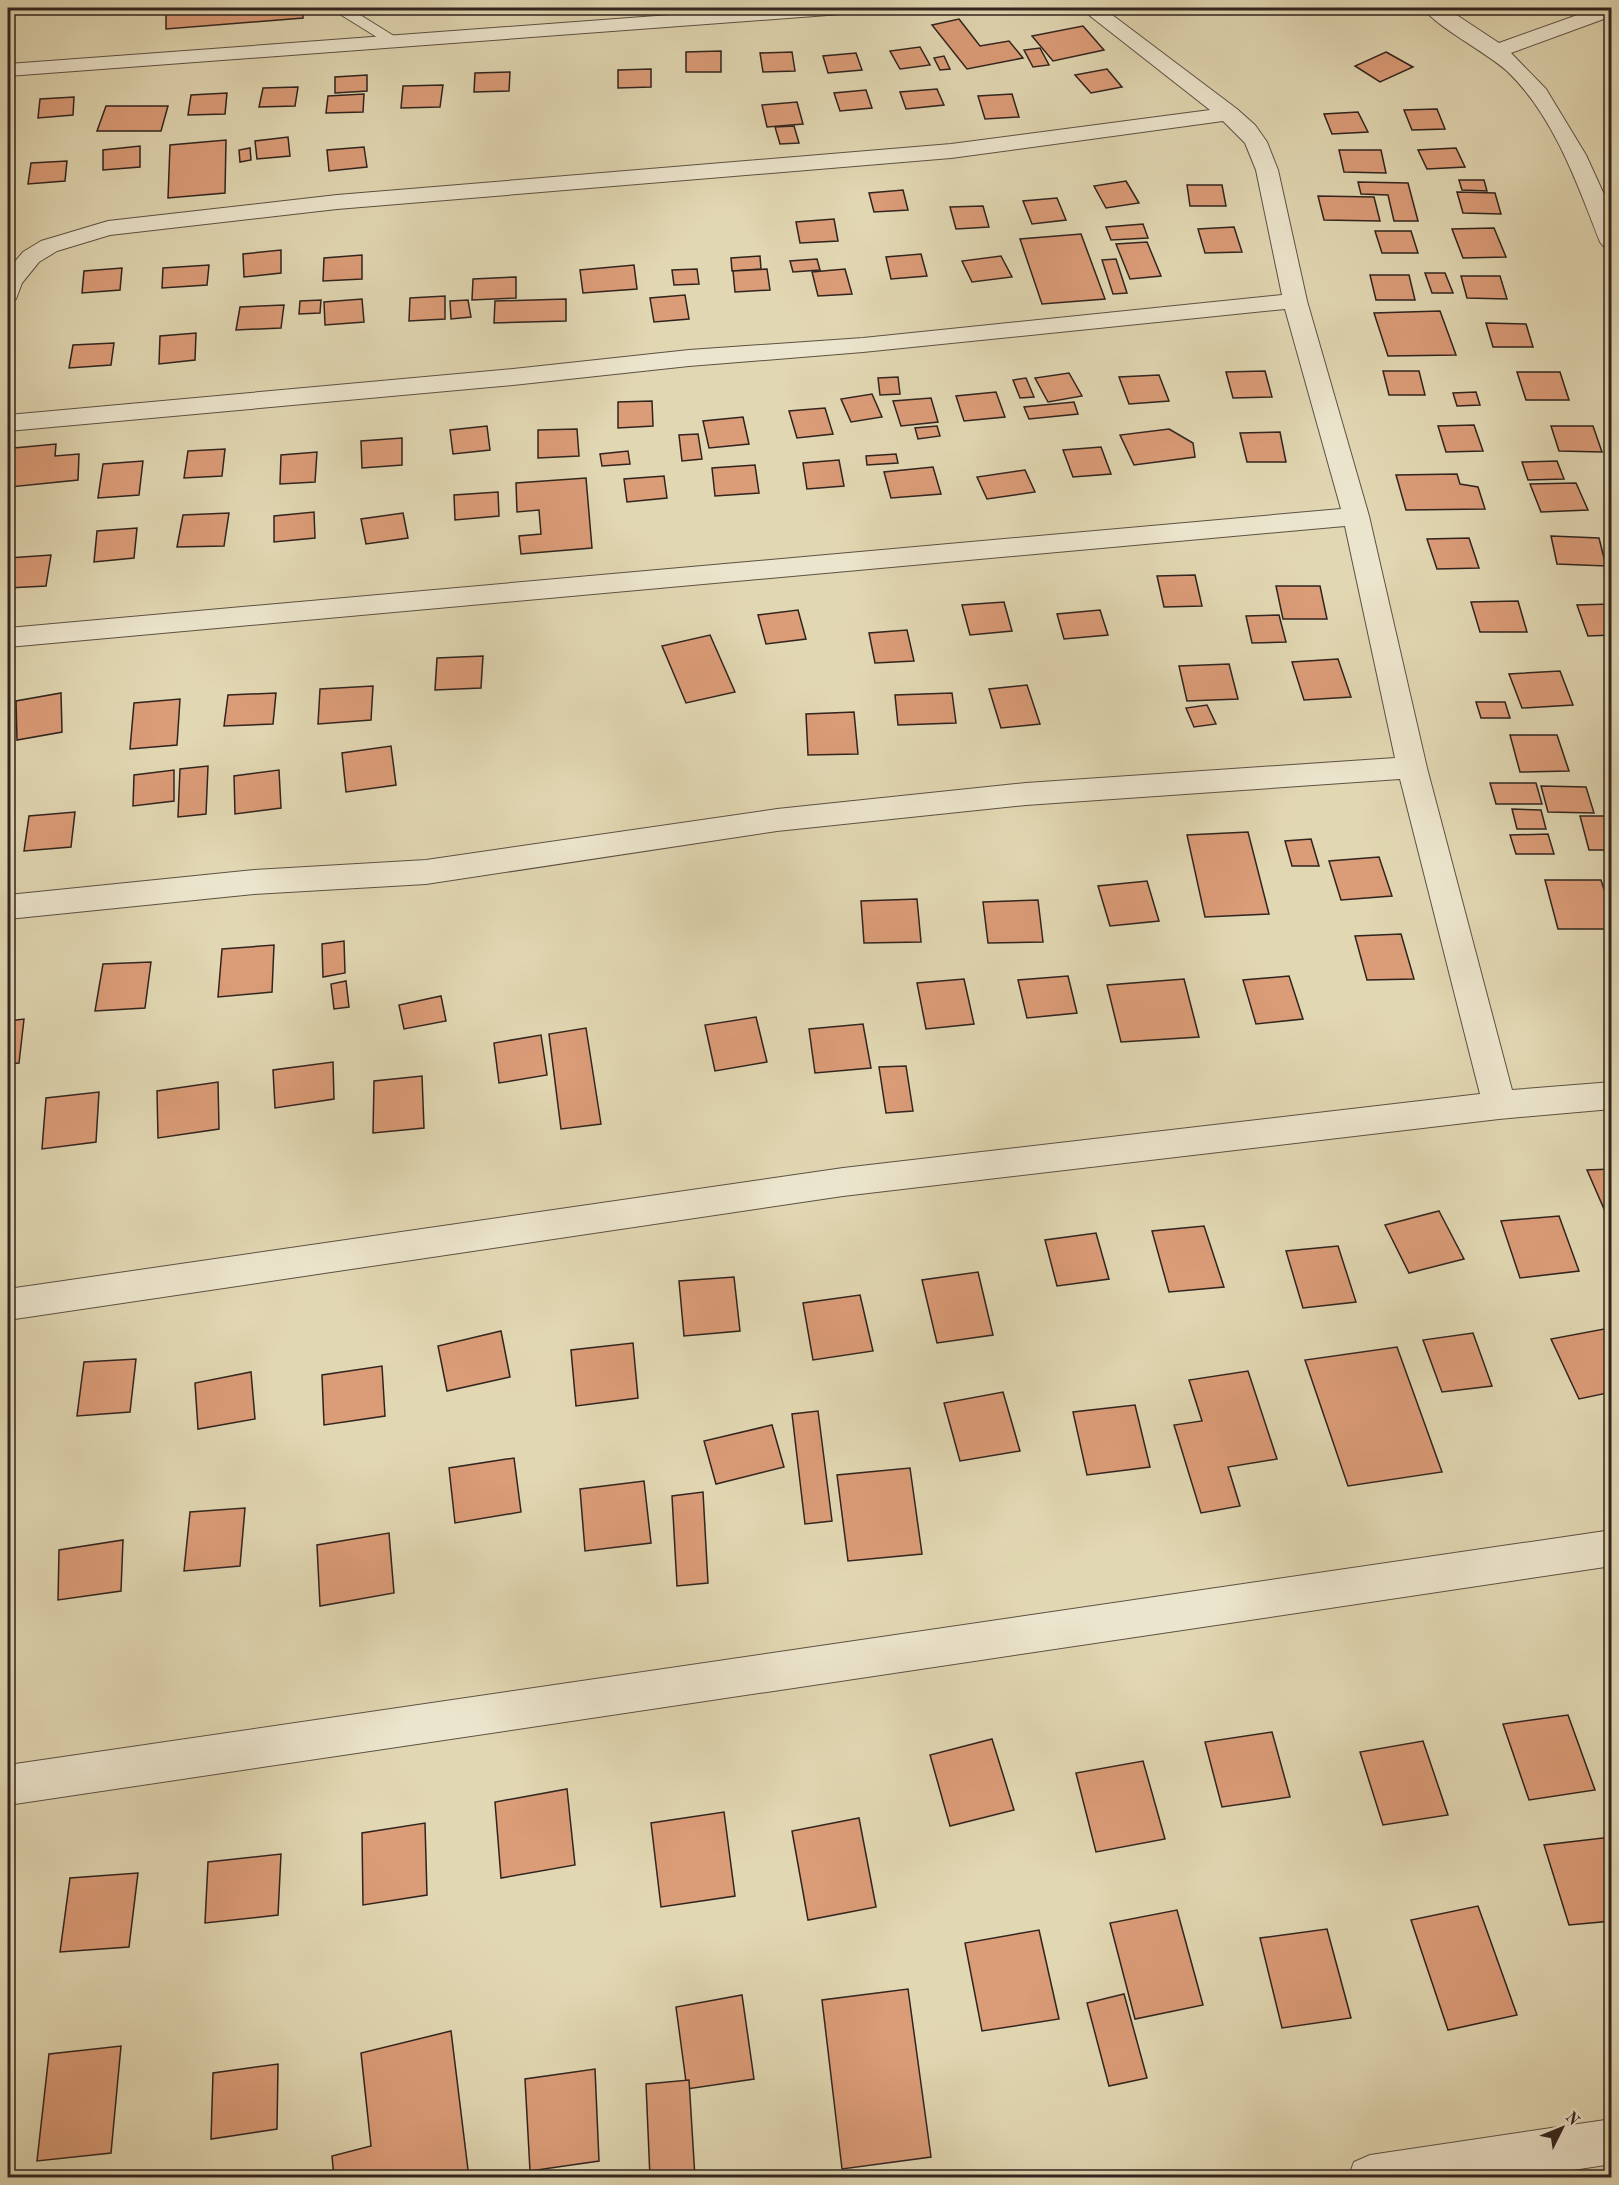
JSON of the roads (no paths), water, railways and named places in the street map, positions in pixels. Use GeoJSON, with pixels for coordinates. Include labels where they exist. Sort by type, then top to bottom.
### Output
{"type":"FeatureCollection","features":[{"type":"Feature","properties":{"kind":"street"},"geometry":{"type":"LineString","coordinates":[[8,70],[841,8]]}},
{"type":"Feature","properties":{"kind":"street"},"geometry":{"type":"LineString","coordinates":[[1090,8],[1182,75],[1247,130],[1256,142],[1267,170],[1294,301],[1356,516],[1412,768],[1499,1105]]}},
{"type":"Feature","properties":{"kind":"street"},"geometry":{"type":"LineString","coordinates":[[1432,8],[1496,51],[1524,75],[1544,99],[1595,200],[1611,242]]}},
{"type":"Feature","properties":{"kind":"street"},"geometry":{"type":"LineString","coordinates":[[1496,51],[1611,9]]}},
{"type":"Feature","properties":{"kind":"street"},"geometry":{"type":"LineString","coordinates":[[8,294],[10,282],[31,257],[50,246],[108,228],[337,202],[951,151],[1229,114]]}},
{"type":"Feature","properties":{"kind":"street"},"geometry":{"type":"LineString","coordinates":[[8,423],[513,378],[689,358],[863,345],[1294,301]]}},
{"type":"Feature","properties":{"kind":"street"},"geometry":{"type":"LineString","coordinates":[[8,638],[1356,516]]}},
{"type":"Feature","properties":{"kind":"street"},"geometry":{"type":"LineString","coordinates":[[8,907],[254,882],[426,872],[777,820],[1026,794],[1412,768]]}},
{"type":"Feature","properties":{"kind":"street"},"geometry":{"type":"LineString","coordinates":[[8,1305],[843,1182],[1499,1105],[1611,1095]]}},
{"type":"Feature","properties":{"kind":"street"},"geometry":{"type":"LineString","coordinates":[[8,1785],[1611,1548]]}},
{"type":"Feature","properties":{"kind":"street"},"geometry":{"type":"LineString","coordinates":[[1370,2178],[1611,2140]]}},
{"type":"Feature","properties":{"kind":"lane"},"geometry":{"type":"LineString","coordinates":[[338,8],[394,41]]}}]}
